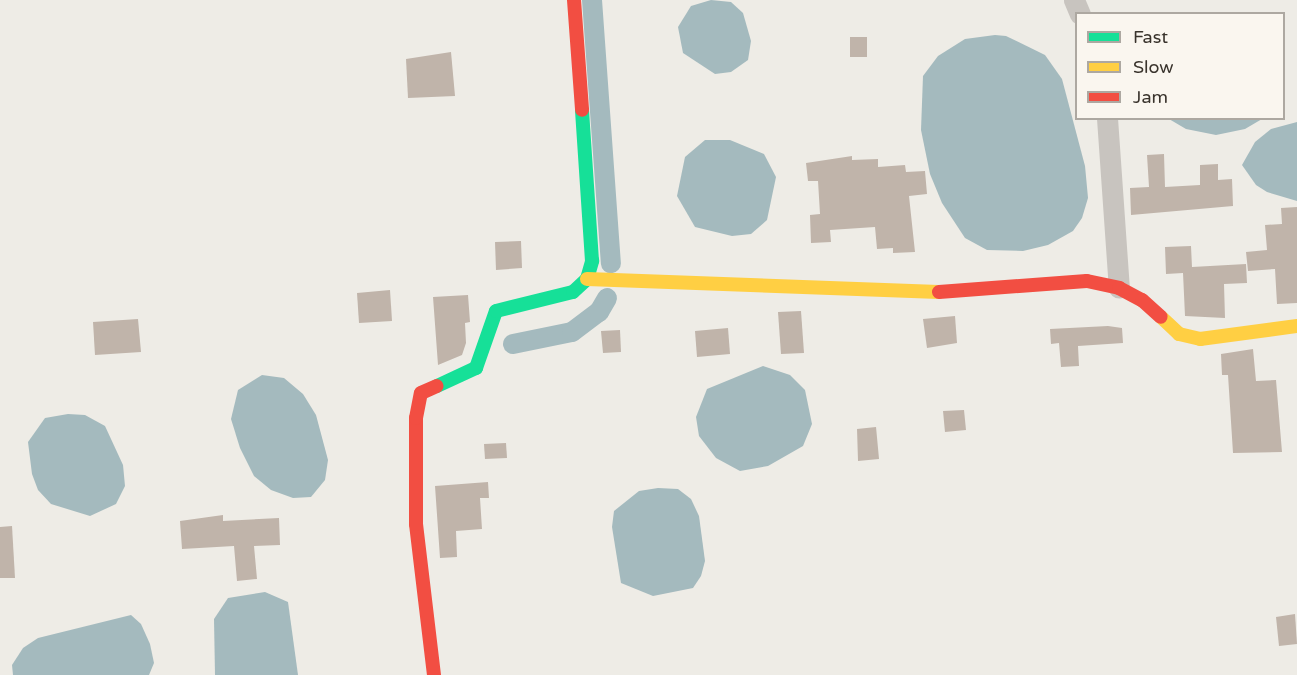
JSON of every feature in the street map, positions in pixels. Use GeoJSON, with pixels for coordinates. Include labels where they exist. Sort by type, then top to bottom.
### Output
{"type":"FeatureCollection","features":[{"type":"Feature","properties":{"kind":"street"},"geometry":{"type":"LineString","coordinates":[[434,675],[416,524],[416,418],[421,393],[476,368],[496,311],[573,292],[587,279],[592,261],[574,0]]}},
{"type":"Feature","properties":{"kind":"street"},"geometry":{"type":"LineString","coordinates":[[1107,120],[1119,288]]}},
{"type":"Feature","properties":{"kind":"street"},"geometry":{"type":"LineString","coordinates":[[587,279],[716,281],[845,291],[946,292],[1087,281],[1119,288],[1142,300],[1179,334],[1200,339],[1297,326]]}},
{"type":"Feature","properties":{"kind":"water"},"geometry":{"type":"Polygon","coordinates":[[[711,0],[731,2],[743,13],[751,41],[748,60],[731,72],[715,74],[683,53],[678,27],[691,6],[711,0]]]}},
{"type":"Feature","properties":{"kind":"water"},"geometry":{"type":"Polygon","coordinates":[[[995,35],[1006,36],[1045,55],[1062,79],[1085,166],[1088,198],[1082,218],[1073,231],[1048,245],[1023,251],[987,250],[965,238],[942,203],[930,174],[921,130],[923,76],[938,56],[965,39],[995,35]]]}},
{"type":"Feature","properties":{"kind":"water"},"geometry":{"type":"Polygon","coordinates":[[[1171,120],[1260,120],[1245,129],[1216,135],[1186,129],[1171,120]]]}},
{"type":"Feature","properties":{"kind":"water"},"geometry":{"type":"Polygon","coordinates":[[[1297,122],[1297,201],[1267,192],[1256,185],[1242,165],[1255,142],[1271,129],[1297,122]]]}},
{"type":"Feature","properties":{"kind":"water"},"geometry":{"type":"Polygon","coordinates":[[[705,140],[730,140],[764,154],[776,177],[767,220],[751,234],[732,236],[695,227],[677,196],[685,157],[705,140]]]}},
{"type":"Feature","properties":{"kind":"water"},"geometry":{"type":"Polygon","coordinates":[[[763,366],[790,375],[805,390],[812,424],[803,446],[768,466],[740,471],[716,458],[699,436],[696,417],[707,389],[763,366]]]}},
{"type":"Feature","properties":{"kind":"water"},"geometry":{"type":"Polygon","coordinates":[[[262,375],[284,378],[303,394],[316,415],[328,460],[325,480],[311,497],[293,498],[271,490],[254,476],[240,448],[231,419],[238,390],[262,375]]]}},
{"type":"Feature","properties":{"kind":"water"},"geometry":{"type":"Polygon","coordinates":[[[68,414],[85,415],[105,426],[123,465],[125,486],[116,504],[90,516],[51,504],[38,490],[32,474],[28,442],[45,418],[68,414]]]}},
{"type":"Feature","properties":{"kind":"water"},"geometry":{"type":"Polygon","coordinates":[[[658,488],[678,489],[691,499],[699,516],[705,561],[701,576],[693,588],[653,596],[621,583],[612,527],[614,511],[639,491],[658,488]]]}},
{"type":"Feature","properties":{"kind":"water"},"geometry":{"type":"Polygon","coordinates":[[[265,592],[288,602],[298,675],[215,675],[214,619],[228,598],[265,592]]]}},
{"type":"Feature","properties":{"kind":"water"},"geometry":{"type":"Polygon","coordinates":[[[131,615],[141,624],[150,644],[154,663],[149,675],[13,675],[12,665],[23,648],[38,638],[131,615]]]}},
{"type":"Feature","properties":{"kind":"building"},"geometry":{"type":"Polygon","coordinates":[[[850,37],[867,37],[867,57],[850,57],[850,37]]]}},
{"type":"Feature","properties":{"kind":"building"},"geometry":{"type":"Polygon","coordinates":[[[451,52],[455,96],[408,98],[406,59],[451,52]]]}},
{"type":"Feature","properties":{"kind":"building"},"geometry":{"type":"Polygon","coordinates":[[[1164,154],[1165,187],[1200,185],[1200,165],[1218,164],[1218,180],[1232,179],[1233,206],[1131,215],[1130,188],[1149,187],[1147,155],[1164,154]]]}},
{"type":"Feature","properties":{"kind":"building"},"geometry":{"type":"Polygon","coordinates":[[[852,156],[852,160],[878,159],[878,167],[905,165],[906,172],[925,171],[927,194],[909,196],[915,252],[893,253],[893,248],[877,249],[875,227],[830,230],[831,242],[811,243],[810,215],[820,214],[818,181],[808,181],[806,163],[852,156]]]}},
{"type":"Feature","properties":{"kind":"building"},"geometry":{"type":"Polygon","coordinates":[[[1297,207],[1297,303],[1277,304],[1275,269],[1248,271],[1246,252],[1267,250],[1265,225],[1282,224],[1281,208],[1297,207]]]}},
{"type":"Feature","properties":{"kind":"building"},"geometry":{"type":"Polygon","coordinates":[[[521,241],[522,268],[496,270],[495,242],[521,241]]]}},
{"type":"Feature","properties":{"kind":"building"},"geometry":{"type":"Polygon","coordinates":[[[1191,246],[1192,267],[1246,264],[1247,283],[1224,284],[1225,318],[1185,316],[1183,273],[1166,274],[1165,247],[1191,246]]]}},
{"type":"Feature","properties":{"kind":"building"},"geometry":{"type":"Polygon","coordinates":[[[390,290],[392,321],[359,323],[357,293],[390,290]]]}},
{"type":"Feature","properties":{"kind":"building"},"geometry":{"type":"Polygon","coordinates":[[[468,295],[470,322],[465,323],[466,343],[462,355],[438,365],[433,297],[468,295]]]}},
{"type":"Feature","properties":{"kind":"building"},"geometry":{"type":"Polygon","coordinates":[[[801,311],[804,353],[781,354],[778,312],[801,311]]]}},
{"type":"Feature","properties":{"kind":"building"},"geometry":{"type":"Polygon","coordinates":[[[955,316],[957,343],[927,348],[923,319],[955,316]]]}},
{"type":"Feature","properties":{"kind":"building"},"geometry":{"type":"Polygon","coordinates":[[[138,319],[141,352],[95,355],[93,322],[138,319]]]}},
{"type":"Feature","properties":{"kind":"building"},"geometry":{"type":"Polygon","coordinates":[[[1108,326],[1122,328],[1123,343],[1078,346],[1079,366],[1061,367],[1059,343],[1051,344],[1050,329],[1108,326]]]}},
{"type":"Feature","properties":{"kind":"building"},"geometry":{"type":"Polygon","coordinates":[[[728,328],[730,354],[697,357],[695,331],[728,328]]]}},
{"type":"Feature","properties":{"kind":"building"},"geometry":{"type":"Polygon","coordinates":[[[620,330],[621,352],[603,353],[601,331],[620,330]]]}},
{"type":"Feature","properties":{"kind":"building"},"geometry":{"type":"Polygon","coordinates":[[[1253,349],[1256,381],[1276,380],[1282,452],[1233,453],[1228,375],[1222,375],[1221,354],[1253,349]]]}},
{"type":"Feature","properties":{"kind":"building"},"geometry":{"type":"Polygon","coordinates":[[[964,410],[966,430],[945,432],[943,411],[964,410]]]}},
{"type":"Feature","properties":{"kind":"building"},"geometry":{"type":"Polygon","coordinates":[[[876,427],[879,459],[858,461],[857,429],[876,427]]]}},
{"type":"Feature","properties":{"kind":"building"},"geometry":{"type":"Polygon","coordinates":[[[506,443],[507,458],[485,459],[484,444],[506,443]]]}},
{"type":"Feature","properties":{"kind":"building"},"geometry":{"type":"Polygon","coordinates":[[[488,482],[489,498],[480,498],[482,529],[456,531],[457,557],[440,558],[435,486],[488,482]]]}},
{"type":"Feature","properties":{"kind":"building"},"geometry":{"type":"Polygon","coordinates":[[[223,515],[223,521],[279,518],[280,545],[254,546],[257,579],[237,581],[234,546],[182,549],[180,521],[223,515]]]}},
{"type":"Feature","properties":{"kind":"building"},"geometry":{"type":"Polygon","coordinates":[[[12,526],[15,578],[0,578],[0,527],[12,526]]]}},
{"type":"Feature","properties":{"kind":"building"},"geometry":{"type":"Polygon","coordinates":[[[1295,614],[1297,644],[1279,646],[1276,617],[1295,614]]]}},
{"type":"Feature","properties":{"kind":"waterway"},"geometry":{"type":"LineString","coordinates":[[592,0],[611,263]]}},
{"type":"Feature","properties":{"kind":"waterway"},"geometry":{"type":"LineString","coordinates":[[513,344],[572,332],[599,312],[607,298]]}},
{"type":"Feature","properties":{"kind":"traffic: fast"},"geometry":{"type":"LineString","coordinates":[[437,386],[476,368],[496,311],[573,292],[587,279],[592,261],[582,110]]}},
{"type":"Feature","properties":{"kind":"traffic: slow"},"geometry":{"type":"LineString","coordinates":[[587,279],[939,292]]}},
{"type":"Feature","properties":{"kind":"traffic: slow"},"geometry":{"type":"LineString","coordinates":[[1161,317],[1179,334],[1200,339],[1297,326]]}},
{"type":"Feature","properties":{"kind":"traffic: jam"},"geometry":{"type":"LineString","coordinates":[[574,0],[582,110]]}},
{"type":"Feature","properties":{"kind":"traffic: jam"},"geometry":{"type":"LineString","coordinates":[[939,292],[1087,281],[1119,288],[1142,300],[1161,317]]}},
{"type":"Feature","properties":{"kind":"traffic: jam"},"geometry":{"type":"LineString","coordinates":[[434,675],[416,524],[416,418],[421,393],[437,386]]}}]}
